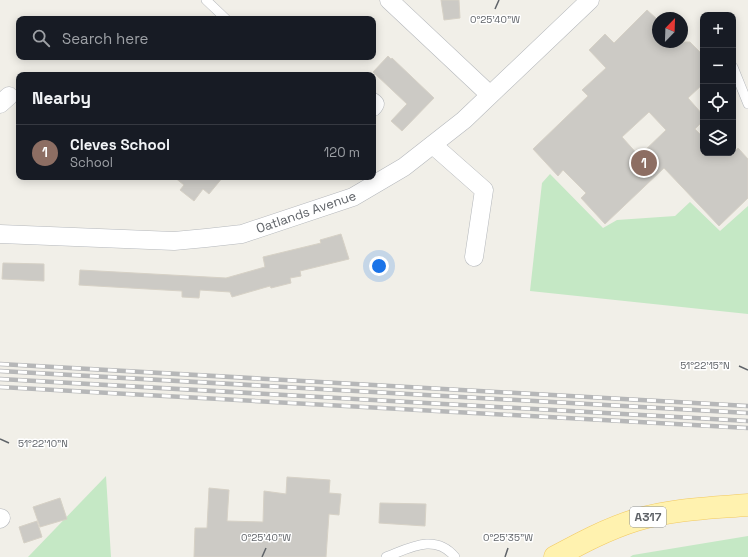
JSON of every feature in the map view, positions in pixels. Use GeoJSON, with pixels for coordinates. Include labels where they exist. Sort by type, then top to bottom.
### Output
{"type":"FeatureCollection","features":[{"type":"Feature","properties":{"kind":"main road","name":"A317"},"geometry":{"type":"LineString","coordinates":[[555,557],[581,543],[636,520],[667,512],[748,505]]}},
{"type":"Feature","properties":{"kind":"street"},"geometry":{"type":"LineString","coordinates":[[389,0],[489,94]]}},
{"type":"Feature","properties":{"kind":"street","name":"Oatlands Avenue"},"geometry":{"type":"LineString","coordinates":[[376,177],[404,167],[464,120],[489,94],[590,0]]}},
{"type":"Feature","properties":{"kind":"street"},"geometry":{"type":"LineString","coordinates":[[433,145],[484,190],[474,257]]}},
{"type":"Feature","properties":{"kind":"street","name":"Oatlands Avenue"},"geometry":{"type":"LineString","coordinates":[[0,234],[174,241],[242,234],[346,199],[371,180]]}},
{"type":"Feature","properties":{"kind":"lane"},"geometry":{"type":"LineString","coordinates":[[206,0],[223,16]]}},
{"type":"Feature","properties":{"kind":"lane"},"geometry":{"type":"LineString","coordinates":[[736,74],[748,104]]}},
{"type":"Feature","properties":{"kind":"lane"},"geometry":{"type":"LineString","coordinates":[[386,557],[425,543],[437,544],[448,549],[455,557]]}},
{"type":"Feature","properties":{"kind":"green space"},"geometry":{"type":"Polygon","coordinates":[[[550,174],[603,228],[617,220],[675,216],[690,202],[720,231],[748,206],[748,314],[530,291],[542,183],[550,174]]]}},
{"type":"Feature","properties":{"kind":"green space"},"geometry":{"type":"Polygon","coordinates":[[[106,476],[111,557],[28,557],[106,476]]]}},
{"type":"Feature","properties":{"kind":"green space"},"geometry":{"type":"Polygon","coordinates":[[[748,536],[748,557],[630,557],[633,555],[748,536]]]}},
{"type":"Feature","properties":{"kind":"building"},"geometry":{"type":"Polygon","coordinates":[[[441,0],[459,0],[460,18],[444,20],[441,0]]]}},
{"type":"Feature","properties":{"kind":"building"},"geometry":{"type":"Polygon","coordinates":[[[647,10],[652,15],[652,48],[688,48],[688,42],[690,42],[700,52],[700,87],[688,98],[700,112],[700,124],[695,129],[700,134],[700,156],[736,156],[736,150],[738,148],[748,159],[748,198],[719,226],[664,168],[605,224],[581,198],[586,193],[563,170],[558,176],[533,149],[588,96],[582,90],[606,68],[589,50],[605,34],[614,43],[647,10]],[[649,112],[622,137],[639,156],[666,130],[649,112]]]}},
{"type":"Feature","properties":{"kind":"building"},"geometry":{"type":"Polygon","coordinates":[[[388,56],[391,59],[392,58],[434,98],[402,131],[391,121],[407,104],[376,75],[376,72],[373,72],[388,56]]]}},
{"type":"Feature","properties":{"kind":"building"},"geometry":{"type":"Polygon","coordinates":[[[178,180],[221,180],[209,194],[203,189],[194,201],[180,190],[184,185],[178,180]]]}},
{"type":"Feature","properties":{"kind":"building"},"geometry":{"type":"Polygon","coordinates":[[[341,234],[349,259],[300,271],[301,276],[290,278],[291,283],[271,288],[270,286],[232,297],[230,292],[200,290],[199,298],[182,297],[182,291],[79,285],[80,270],[226,278],[265,267],[263,257],[321,243],[320,240],[341,234]]]}},
{"type":"Feature","properties":{"kind":"building"},"geometry":{"type":"Polygon","coordinates":[[[3,263],[44,264],[44,281],[2,279],[3,263]]]}},
{"type":"Feature","properties":{"kind":"building"},"geometry":{"type":"Polygon","coordinates":[[[287,477],[330,480],[329,493],[341,494],[339,515],[329,514],[326,557],[194,557],[195,528],[207,528],[209,488],[229,490],[227,521],[263,522],[264,491],[286,494],[287,477]]]}},
{"type":"Feature","properties":{"kind":"building"},"geometry":{"type":"Polygon","coordinates":[[[60,498],[67,519],[40,527],[33,507],[60,498]]]}},
{"type":"Feature","properties":{"kind":"building"},"geometry":{"type":"Polygon","coordinates":[[[380,503],[426,504],[425,526],[379,523],[380,503]]]}},
{"type":"Feature","properties":{"kind":"building"},"geometry":{"type":"Polygon","coordinates":[[[37,521],[42,537],[24,543],[19,527],[37,521]]]}},
{"type":"Feature","properties":{"kind":"railway"},"geometry":{"type":"LineString","coordinates":[[0,364],[748,406]]}},
{"type":"Feature","properties":{"kind":"railway"},"geometry":{"type":"LineString","coordinates":[[0,371],[748,413]]}},
{"type":"Feature","properties":{"kind":"railway"},"geometry":{"type":"LineString","coordinates":[[0,379],[748,421]]}},
{"type":"Feature","properties":{"kind":"railway"},"geometry":{"type":"LineString","coordinates":[[0,387],[748,428]]}},
{"type":"Feature","properties":{"kind":"place","name":"Cleves School"},"geometry":{"type":"Point","coordinates":[644,163]}}]}
